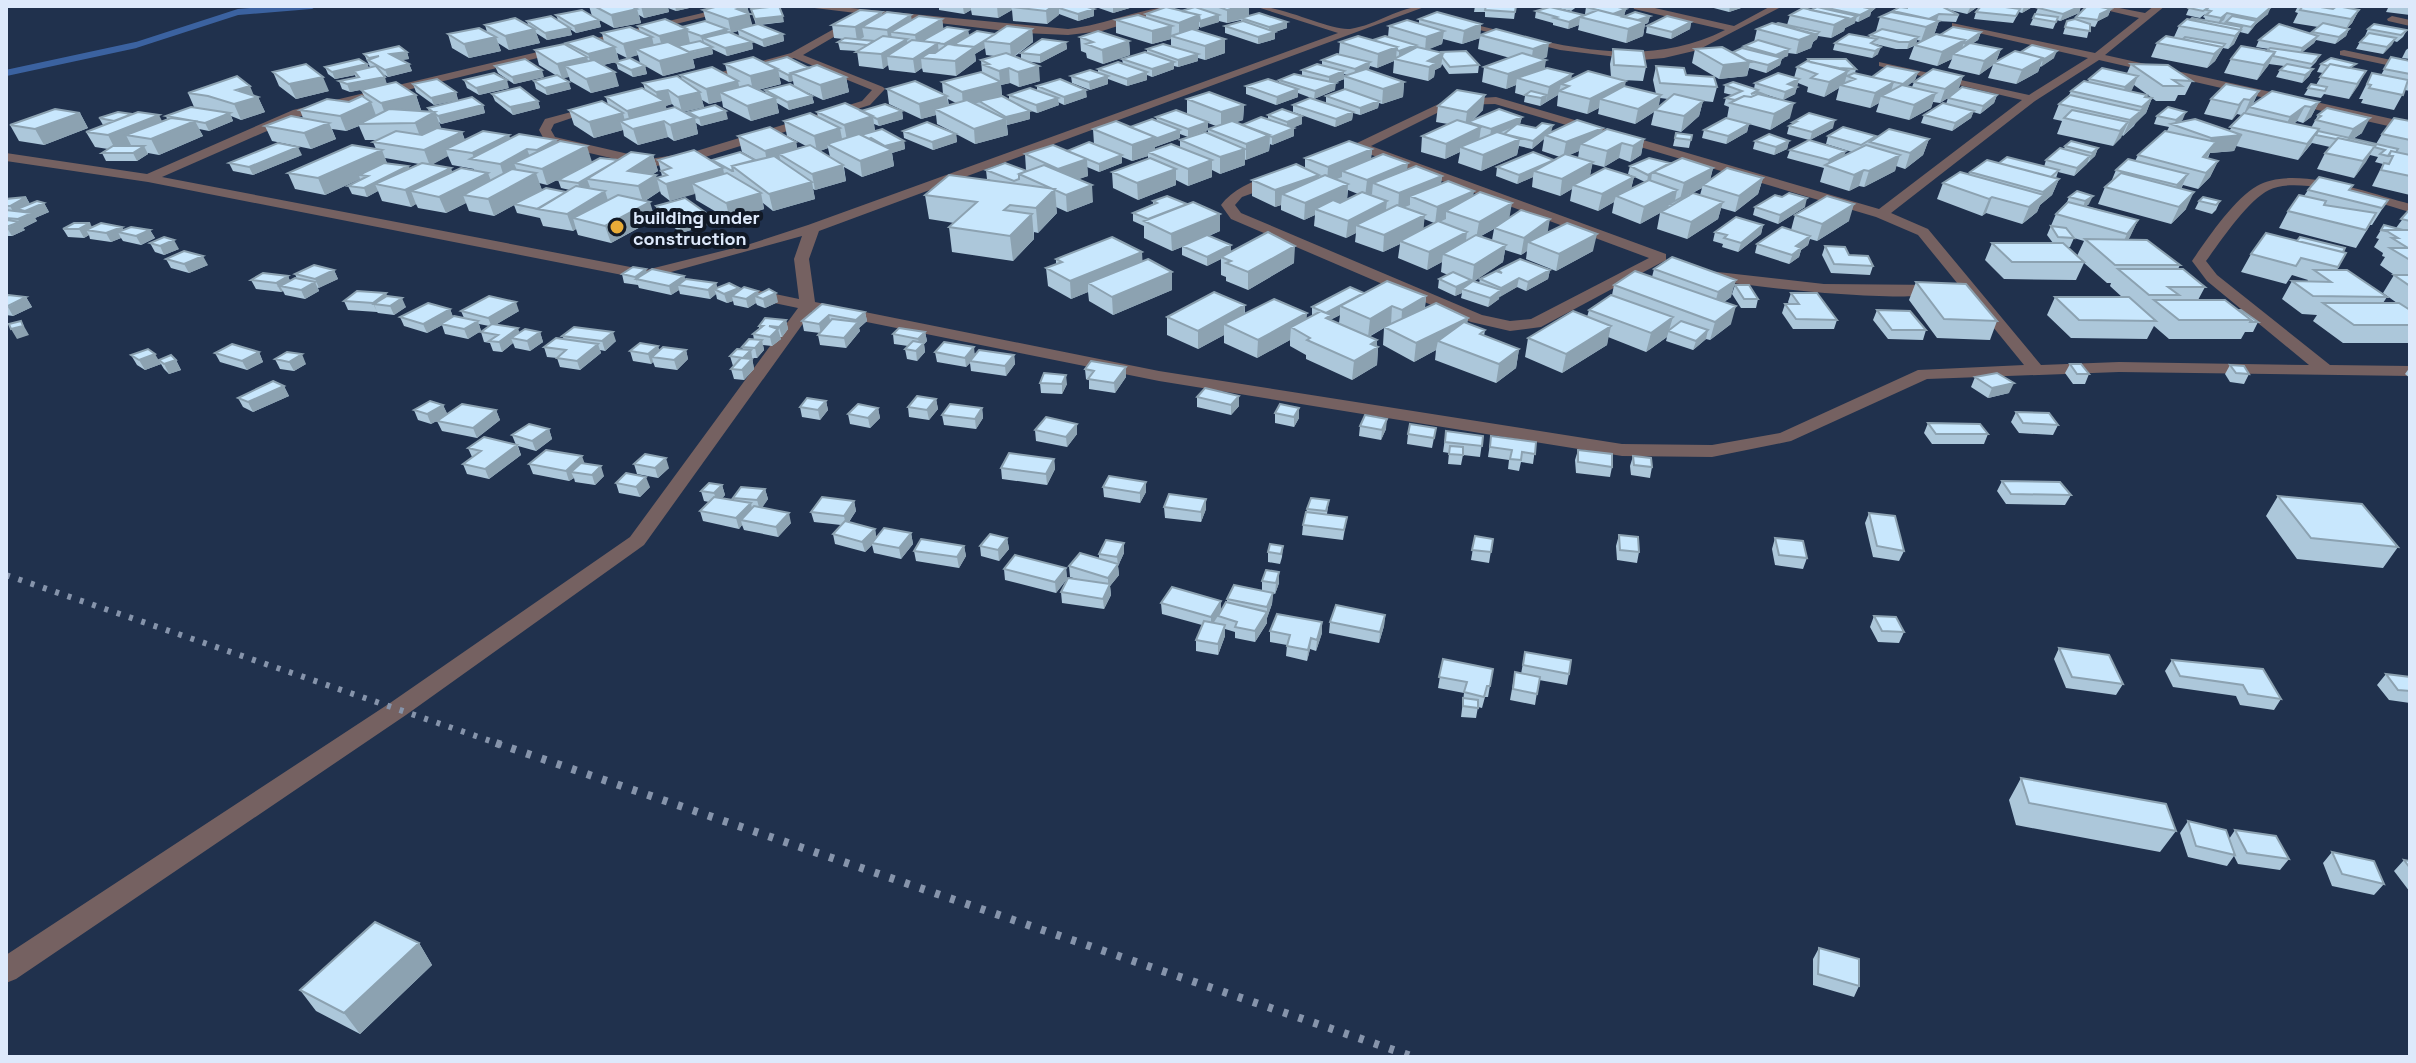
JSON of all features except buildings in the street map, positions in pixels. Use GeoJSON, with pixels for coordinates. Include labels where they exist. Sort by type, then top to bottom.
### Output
{"type":"FeatureCollection","features":[{"type":"Feature","properties":{"kind":"street"},"geometry":{"type":"LineString","coordinates":[[148,178],[297,113],[744,6]]}},
{"type":"Feature","properties":{"kind":"street"},"geometry":{"type":"LineString","coordinates":[[803,6],[1023,30],[1068,32],[1098,29],[1177,6]]}},
{"type":"Feature","properties":{"kind":"street"},"geometry":{"type":"LineString","coordinates":[[1259,6],[1346,32]]}},
{"type":"Feature","properties":{"kind":"street"},"geometry":{"type":"LineString","coordinates":[[646,274],[755,247],[813,228],[1422,6]]}},
{"type":"Feature","properties":{"kind":"street"},"geometry":{"type":"LineString","coordinates":[[1449,21],[1609,54],[1664,55],[1717,40],[1778,6]]}},
{"type":"Feature","properties":{"kind":"street"},"geometry":{"type":"LineString","coordinates":[[2094,6],[2146,16]]}},
{"type":"Feature","properties":{"kind":"street"},"geometry":{"type":"LineString","coordinates":[[1881,214],[2031,99],[2095,58],[2160,6]]}},
{"type":"Feature","properties":{"kind":"street"},"geometry":{"type":"LineString","coordinates":[[1637,7],[1734,29]]}},
{"type":"Feature","properties":{"kind":"street"},"geometry":{"type":"LineString","coordinates":[[1406,12],[1435,18]]}},
{"type":"Feature","properties":{"kind":"street"},"geometry":{"type":"LineString","coordinates":[[691,81],[795,55],[867,13]]}},
{"type":"Feature","properties":{"kind":"street"},"geometry":{"type":"LineString","coordinates":[[2392,19],[2410,23]]}},
{"type":"Feature","properties":{"kind":"street"},"geometry":{"type":"LineString","coordinates":[[1956,25],[2410,127]]}},
{"type":"Feature","properties":{"kind":"street"},"geometry":{"type":"LineString","coordinates":[[2344,53],[2410,67]]}},
{"type":"Feature","properties":{"kind":"street"},"geometry":{"type":"LineString","coordinates":[[617,101],[572,112],[549,122],[545,130],[550,140],[650,163],[695,156],[866,103],[879,89],[795,55]]}},
{"type":"Feature","properties":{"kind":"street"},"geometry":{"type":"LineString","coordinates":[[1883,64],[2031,99]]}},
{"type":"Feature","properties":{"kind":"street"},"geometry":{"type":"LineString","coordinates":[[1321,163],[1362,147],[1451,102],[1496,100],[1881,214],[1923,232],[2035,368]]}},
{"type":"Feature","properties":{"kind":"street"},"geometry":{"type":"LineString","coordinates":[[1293,173],[1237,194],[1228,205],[1236,216],[1477,319],[1510,326],[1535,324],[1667,259],[1362,147]]}},
{"type":"Feature","properties":{"kind":"street"},"geometry":{"type":"LineString","coordinates":[[6,157],[148,178],[693,283]]}},
{"type":"Feature","properties":{"kind":"street"},"geometry":{"type":"LineString","coordinates":[[2327,371],[2212,278],[2199,261],[2262,188],[2283,184],[2306,185],[2410,208]]}},
{"type":"Feature","properties":{"kind":"street"},"geometry":{"type":"LineString","coordinates":[[6,970],[398,709],[637,541],[808,305],[806,281],[799,265],[802,249],[813,228]]}},
{"type":"Feature","properties":{"kind":"street"},"geometry":{"type":"LineString","coordinates":[[1698,271],[1783,287],[1856,291],[1971,290]]}},
{"type":"Feature","properties":{"kind":"street"},"geometry":{"type":"LineString","coordinates":[[740,292],[1159,376],[1622,450],[1712,451],[1785,437],[1924,374],[2035,368],[2410,371]]}},
{"type":"Feature","properties":{"kind":"waterway"},"geometry":{"type":"LineString","coordinates":[[6,73],[136,45],[238,12],[311,6]]}},
{"type":"Feature","properties":{"kind":"railway"},"geometry":{"type":"LineString","coordinates":[[6,575],[502,745]]}},
{"type":"Feature","properties":{"kind":"railway"},"geometry":{"type":"LineString","coordinates":[[496,743],[1414,1057]]}},
{"type":"Feature","properties":{"kind":"place","name":"building under construction"},"geometry":{"type":"Point","coordinates":[617,227]}}]}
